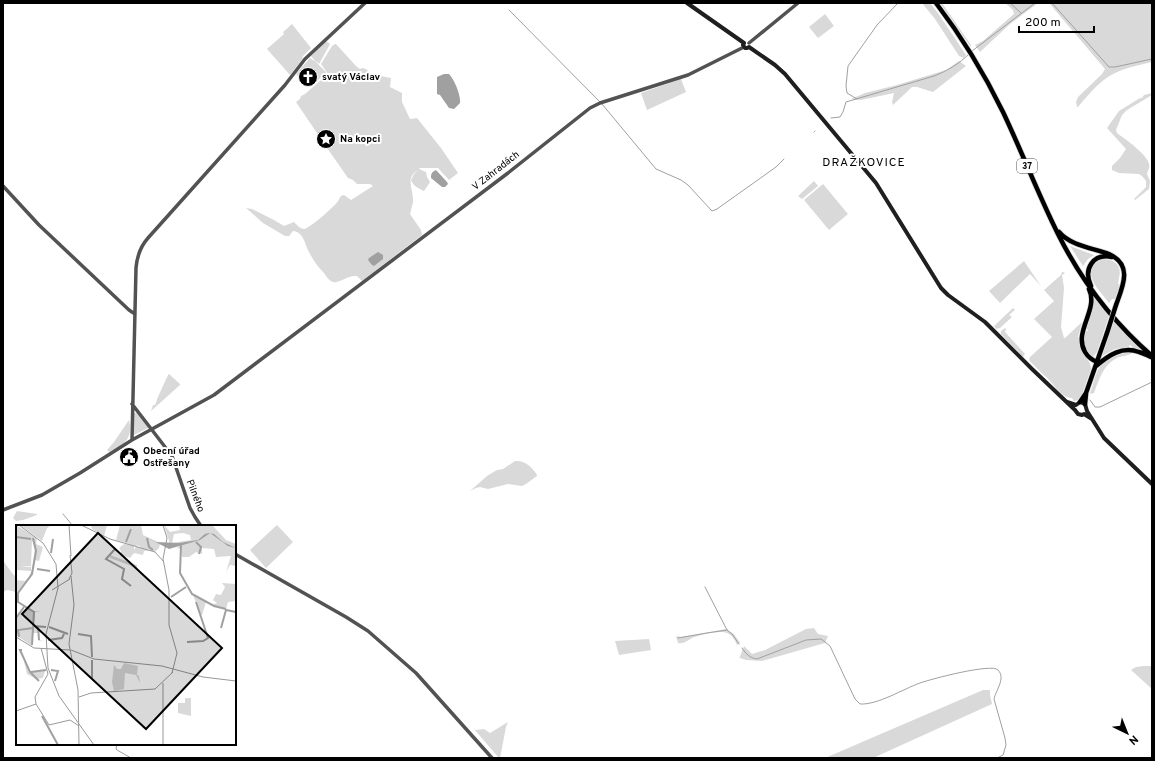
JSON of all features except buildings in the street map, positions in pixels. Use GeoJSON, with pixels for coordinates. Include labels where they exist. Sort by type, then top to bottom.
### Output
{"type":"FeatureCollection","features":[{"type":"Feature","properties":{"kind":"main road"},"geometry":{"type":"LineString","coordinates":[[687,3],[781,71],[876,182],[941,288],[948,295],[985,322],[1078,414],[1082,415],[1086,413]]}},
{"type":"Feature","properties":{"kind":"main road","name":"37"},"geometry":{"type":"LineString","coordinates":[[936,3],[968,49],[1002,110],[1067,252],[1096,295],[1126,331],[1152,357]]}},
{"type":"Feature","properties":{"kind":"main road"},"geometry":{"type":"LineString","coordinates":[[1052,221],[1066,239],[1111,255],[1119,261],[1123,267],[1124,277],[1107,333],[1086,392],[1081,404],[1075,410]]}},
{"type":"Feature","properties":{"kind":"main road"},"geometry":{"type":"LineString","coordinates":[[1096,295],[1089,282],[1088,271],[1090,265],[1102,256],[1110,257],[1119,261]]}},
{"type":"Feature","properties":{"kind":"main road"},"geometry":{"type":"LineString","coordinates":[[1084,278],[1091,292],[1092,301],[1082,333],[1082,343],[1088,356],[1096,365]]}},
{"type":"Feature","properties":{"kind":"main road"},"geometry":{"type":"LineString","coordinates":[[1096,365],[1107,357],[1123,350],[1135,351],[1152,357]]}},
{"type":"Feature","properties":{"kind":"main road"},"geometry":{"type":"LineString","coordinates":[[1066,402],[1081,404]]}},
{"type":"Feature","properties":{"kind":"main road"},"geometry":{"type":"LineString","coordinates":[[1081,404],[1106,440],[1152,484]]}},
{"type":"Feature","properties":{"kind":"street"},"geometry":{"type":"LineString","coordinates":[[132,440],[136,268],[138,255],[143,244],[285,85],[302,62],[365,3]]}},
{"type":"Feature","properties":{"kind":"street","name":"V Zahradách"},"geometry":{"type":"LineString","coordinates":[[3,510],[42,495],[132,440],[214,395],[508,173],[590,108],[600,103],[688,75],[746,45],[798,3]]}},
{"type":"Feature","properties":{"kind":"street"},"geometry":{"type":"LineString","coordinates":[[3,186],[39,225],[134,314]]}},
{"type":"Feature","properties":{"kind":"street","name":"Pilného"},"geometry":{"type":"LineString","coordinates":[[132,404],[152,429],[173,460],[190,508],[200,525]]}},
{"type":"Feature","properties":{"kind":"street"},"geometry":{"type":"LineString","coordinates":[[236,555],[355,622],[372,634],[416,673],[492,758]]}},
{"type":"Feature","properties":{"kind":"shaded area"},"geometry":{"type":"Polygon","coordinates":[[[922,3],[930,3],[938,13],[966,55],[964,58],[959,56],[935,19],[922,3]]]}},
{"type":"Feature","properties":{"kind":"shaded area"},"geometry":{"type":"Polygon","coordinates":[[[940,3],[942,3],[971,47],[940,3]]]}},
{"type":"Feature","properties":{"kind":"shaded area"},"geometry":{"type":"Polygon","coordinates":[[[1005,3],[1038,3],[1010,24],[980,52],[975,45],[983,41],[1014,14],[1013,10],[1005,3]]]}},
{"type":"Feature","properties":{"kind":"shaded area"},"geometry":{"type":"Polygon","coordinates":[[[1049,3],[1152,3],[1152,62],[1124,69],[1104,79],[1077,107],[1076,102],[1078,97],[1102,74],[1105,69],[1049,3]]]}},
{"type":"Feature","properties":{"kind":"shaded area"},"geometry":{"type":"Polygon","coordinates":[[[825,14],[834,26],[818,38],[809,27],[825,14]]]}},
{"type":"Feature","properties":{"kind":"shaded area"},"geometry":{"type":"Polygon","coordinates":[[[292,24],[311,48],[302,57],[303,58],[290,75],[267,49],[284,34],[283,32],[292,24]]]}},
{"type":"Feature","properties":{"kind":"shaded area"},"geometry":{"type":"Polygon","coordinates":[[[326,41],[330,44],[319,64],[311,56],[326,41]]]}},
{"type":"Feature","properties":{"kind":"shaded area"},"geometry":{"type":"Polygon","coordinates":[[[336,44],[360,69],[366,69],[371,74],[391,78],[390,87],[402,93],[402,102],[410,119],[417,118],[441,148],[458,173],[449,180],[438,168],[419,169],[426,172],[430,182],[424,191],[416,187],[411,180],[413,202],[410,214],[421,230],[422,235],[362,281],[357,276],[353,276],[338,282],[330,281],[314,261],[304,239],[300,234],[293,231],[289,236],[285,236],[263,223],[246,208],[252,209],[284,226],[294,222],[300,228],[304,229],[336,204],[341,196],[344,195],[351,200],[373,186],[370,184],[357,184],[348,178],[296,102],[301,96],[328,74],[321,64],[332,46],[336,44]]]}},
{"type":"Feature","properties":{"kind":"shaded area"},"geometry":{"type":"Polygon","coordinates":[[[310,58],[326,73],[310,87],[306,87],[300,82],[296,74],[310,58]]]}},
{"type":"Feature","properties":{"kind":"shaded area"},"geometry":{"type":"Polygon","coordinates":[[[959,61],[966,66],[933,92],[912,87],[893,105],[892,102],[894,93],[861,100],[851,99],[865,93],[946,70],[959,61]]]}},
{"type":"Feature","properties":{"kind":"shaded area"},"geometry":{"type":"Polygon","coordinates":[[[444,74],[449,74],[451,76],[458,92],[460,103],[454,109],[449,108],[440,95],[437,94],[437,77],[444,74]]]}},
{"type":"Feature","properties":{"kind":"shaded area"},"geometry":{"type":"Polygon","coordinates":[[[681,79],[686,92],[647,110],[641,93],[681,79]]]}},
{"type":"Feature","properties":{"kind":"shaded area"},"geometry":{"type":"Polygon","coordinates":[[[1152,93],[1152,95],[1127,110],[1122,115],[1116,130],[1117,133],[1140,151],[1149,164],[1147,174],[1150,181],[1149,189],[1135,200],[1134,199],[1146,187],[1146,181],[1139,174],[1119,173],[1112,170],[1112,166],[1126,149],[1107,128],[1119,111],[1142,98],[1144,95],[1152,93]]]}},
{"type":"Feature","properties":{"kind":"shaded area"},"geometry":{"type":"Polygon","coordinates":[[[436,170],[447,182],[448,184],[445,187],[442,187],[431,178],[432,173],[436,170]]]}},
{"type":"Feature","properties":{"kind":"shaded area"},"geometry":{"type":"Polygon","coordinates":[[[814,181],[818,186],[802,199],[798,196],[814,181]]]}},
{"type":"Feature","properties":{"kind":"shaded area"},"geometry":{"type":"Polygon","coordinates":[[[823,184],[848,214],[829,230],[804,200],[823,184]]]}},
{"type":"Feature","properties":{"kind":"shaded area"},"geometry":{"type":"Polygon","coordinates":[[[1070,246],[1094,255],[1088,259],[1083,266],[1070,246]]]}},
{"type":"Feature","properties":{"kind":"shaded area"},"geometry":{"type":"Polygon","coordinates":[[[378,252],[383,255],[383,259],[374,266],[368,260],[378,252]]]}},
{"type":"Feature","properties":{"kind":"shaded area"},"geometry":{"type":"Polygon","coordinates":[[[1102,259],[1114,262],[1118,265],[1120,271],[1118,284],[1120,285],[1115,299],[1112,299],[1109,303],[1096,287],[1091,275],[1095,264],[1102,259]]]}},
{"type":"Feature","properties":{"kind":"shaded area"},"geometry":{"type":"Polygon","coordinates":[[[1024,261],[1041,286],[1030,274],[1000,303],[989,291],[1024,261]]]}},
{"type":"Feature","properties":{"kind":"shaded area"},"geometry":{"type":"Polygon","coordinates":[[[1062,272],[1065,273],[1062,275],[1064,288],[1061,327],[1064,338],[1082,322],[1078,337],[1079,343],[1091,369],[1081,397],[1074,401],[1072,398],[1060,393],[1029,360],[1030,357],[1052,337],[1034,319],[1054,301],[1044,290],[1061,275],[1062,272]]]}},
{"type":"Feature","properties":{"kind":"shaded area"},"geometry":{"type":"Polygon","coordinates":[[[1094,298],[1109,316],[1097,352],[1093,357],[1086,349],[1084,338],[1085,331],[1088,331],[1086,329],[1094,298]]]}},
{"type":"Feature","properties":{"kind":"shaded area"},"geometry":{"type":"Polygon","coordinates":[[[1013,308],[1015,310],[1009,315],[1012,317],[1000,328],[996,329],[994,326],[1013,308]]]}},
{"type":"Feature","properties":{"kind":"shaded area"},"geometry":{"type":"Polygon","coordinates":[[[1114,321],[1142,350],[1132,348],[1132,346],[1129,345],[1129,347],[1115,349],[1102,356],[1114,321]]]}},
{"type":"Feature","properties":{"kind":"shaded area"},"geometry":{"type":"Polygon","coordinates":[[[1005,328],[1005,332],[1025,354],[1023,357],[1001,334],[1001,331],[1005,328]]]}},
{"type":"Feature","properties":{"kind":"shaded area"},"geometry":{"type":"Polygon","coordinates":[[[1132,352],[1129,355],[1112,361],[1102,373],[1094,393],[1090,393],[1097,372],[1103,363],[1121,354],[1132,352]]]}},
{"type":"Feature","properties":{"kind":"shaded area"},"geometry":{"type":"Polygon","coordinates":[[[169,374],[180,385],[151,411],[153,405],[155,405],[169,374]]]}},
{"type":"Feature","properties":{"kind":"shaded area"},"geometry":{"type":"Polygon","coordinates":[[[134,413],[137,413],[148,428],[134,435],[134,413]]]}},
{"type":"Feature","properties":{"kind":"shaded area"},"geometry":{"type":"Polygon","coordinates":[[[129,420],[129,436],[123,443],[109,452],[107,450],[129,420]]]}},
{"type":"Feature","properties":{"kind":"shaded area"},"geometry":{"type":"Polygon","coordinates":[[[515,461],[528,465],[533,469],[537,476],[522,486],[508,484],[488,489],[480,487],[470,491],[487,476],[497,470],[503,469],[515,461]]]}},
{"type":"Feature","properties":{"kind":"shaded area"},"geometry":{"type":"Polygon","coordinates":[[[17,511],[37,515],[16,521],[13,518],[17,511]]]}},
{"type":"Feature","properties":{"kind":"shaded area"},"geometry":{"type":"Polygon","coordinates":[[[277,525],[293,542],[266,568],[250,550],[277,525]]]}},
{"type":"Feature","properties":{"kind":"shaded area"},"geometry":{"type":"Polygon","coordinates":[[[4,562],[16,577],[16,592],[7,590],[3,592],[4,562]]]}},
{"type":"Feature","properties":{"kind":"shaded area"},"geometry":{"type":"Polygon","coordinates":[[[814,628],[818,634],[828,636],[825,643],[762,661],[739,659],[744,646],[752,654],[765,650],[806,629],[814,628]]]}},
{"type":"Feature","properties":{"kind":"shaded area"},"geometry":{"type":"Polygon","coordinates":[[[726,629],[734,634],[740,643],[737,645],[732,636],[724,632],[715,632],[692,638],[682,643],[678,643],[676,636],[681,637],[726,629]]]}},
{"type":"Feature","properties":{"kind":"shaded area"},"geometry":{"type":"Polygon","coordinates":[[[649,639],[651,650],[619,655],[615,641],[649,639]]]}},
{"type":"Feature","properties":{"kind":"shaded area"},"geometry":{"type":"Polygon","coordinates":[[[1152,666],[1152,689],[1131,670],[1136,667],[1152,666]]]}},
{"type":"Feature","properties":{"kind":"shaded area"},"geometry":{"type":"Polygon","coordinates":[[[983,690],[990,690],[992,704],[873,758],[825,758],[983,690]]]}},
{"type":"Feature","properties":{"kind":"shaded area"},"geometry":{"type":"Polygon","coordinates":[[[508,722],[499,758],[474,729],[484,729],[490,733],[508,722]]]}},
{"type":"Feature","properties":{"kind":"waterway"},"geometry":{"type":"LineString","coordinates":[[857,99],[847,93],[846,86],[848,66],[877,25],[898,3]]}},
{"type":"Feature","properties":{"kind":"waterway"},"geometry":{"type":"LineString","coordinates":[[1010,3],[1021,13]]}},
{"type":"Feature","properties":{"kind":"waterway"},"geometry":{"type":"LineString","coordinates":[[972,51],[1035,3]]}},
{"type":"Feature","properties":{"kind":"waterway"},"geometry":{"type":"LineString","coordinates":[[1052,3],[1109,67],[1152,59]]}},
{"type":"Feature","properties":{"kind":"waterway"},"geometry":{"type":"LineString","coordinates":[[509,10],[600,102]]}},
{"type":"Feature","properties":{"kind":"waterway"},"geometry":{"type":"LineString","coordinates":[[831,118],[840,117],[846,102],[934,76],[953,67],[969,54]]}},
{"type":"Feature","properties":{"kind":"waterway"},"geometry":{"type":"LineString","coordinates":[[602,104],[656,169],[681,180],[688,185],[712,211],[776,167],[784,159]]}},
{"type":"Feature","properties":{"kind":"waterway"},"geometry":{"type":"LineString","coordinates":[[1090,400],[1095,407],[1100,407],[1152,382]]}},
{"type":"Feature","properties":{"kind":"waterway"},"geometry":{"type":"LineString","coordinates":[[63,514],[72,525]]}},
{"type":"Feature","properties":{"kind":"waterway"},"geometry":{"type":"LineString","coordinates":[[705,587],[727,630],[739,644]]}},
{"type":"Feature","properties":{"kind":"waterway"},"geometry":{"type":"LineString","coordinates":[[678,638],[727,630]]}},
{"type":"Feature","properties":{"kind":"waterway"},"geometry":{"type":"LineString","coordinates":[[742,648],[752,658],[757,659],[806,640],[821,639],[830,646],[855,699],[860,704],[875,702],[920,683],[948,675],[993,668],[998,670],[1001,680],[994,699],[1006,745],[1003,755],[997,758]]}},
{"type":"Feature","properties":{"kind":"waterway"},"geometry":{"type":"LineString","coordinates":[[117,745],[117,750],[131,758]]}},
{"type":"Feature","properties":{"kind":"place","name":"svatý Václav"},"geometry":{"type":"Point","coordinates":[308,77]}},
{"type":"Feature","properties":{"kind":"place","name":"Na kopci"},"geometry":{"type":"Point","coordinates":[326,139]}},
{"type":"Feature","properties":{"kind":"place","name":"Obecní úřad Ostřešany"},"geometry":{"type":"Point","coordinates":[129,457]}},
{"type":"Feature","properties":{"kind":"district","name":"DRAŽKOVICE"},"geometry":{"type":"Point","coordinates":[864,163]}}]}
